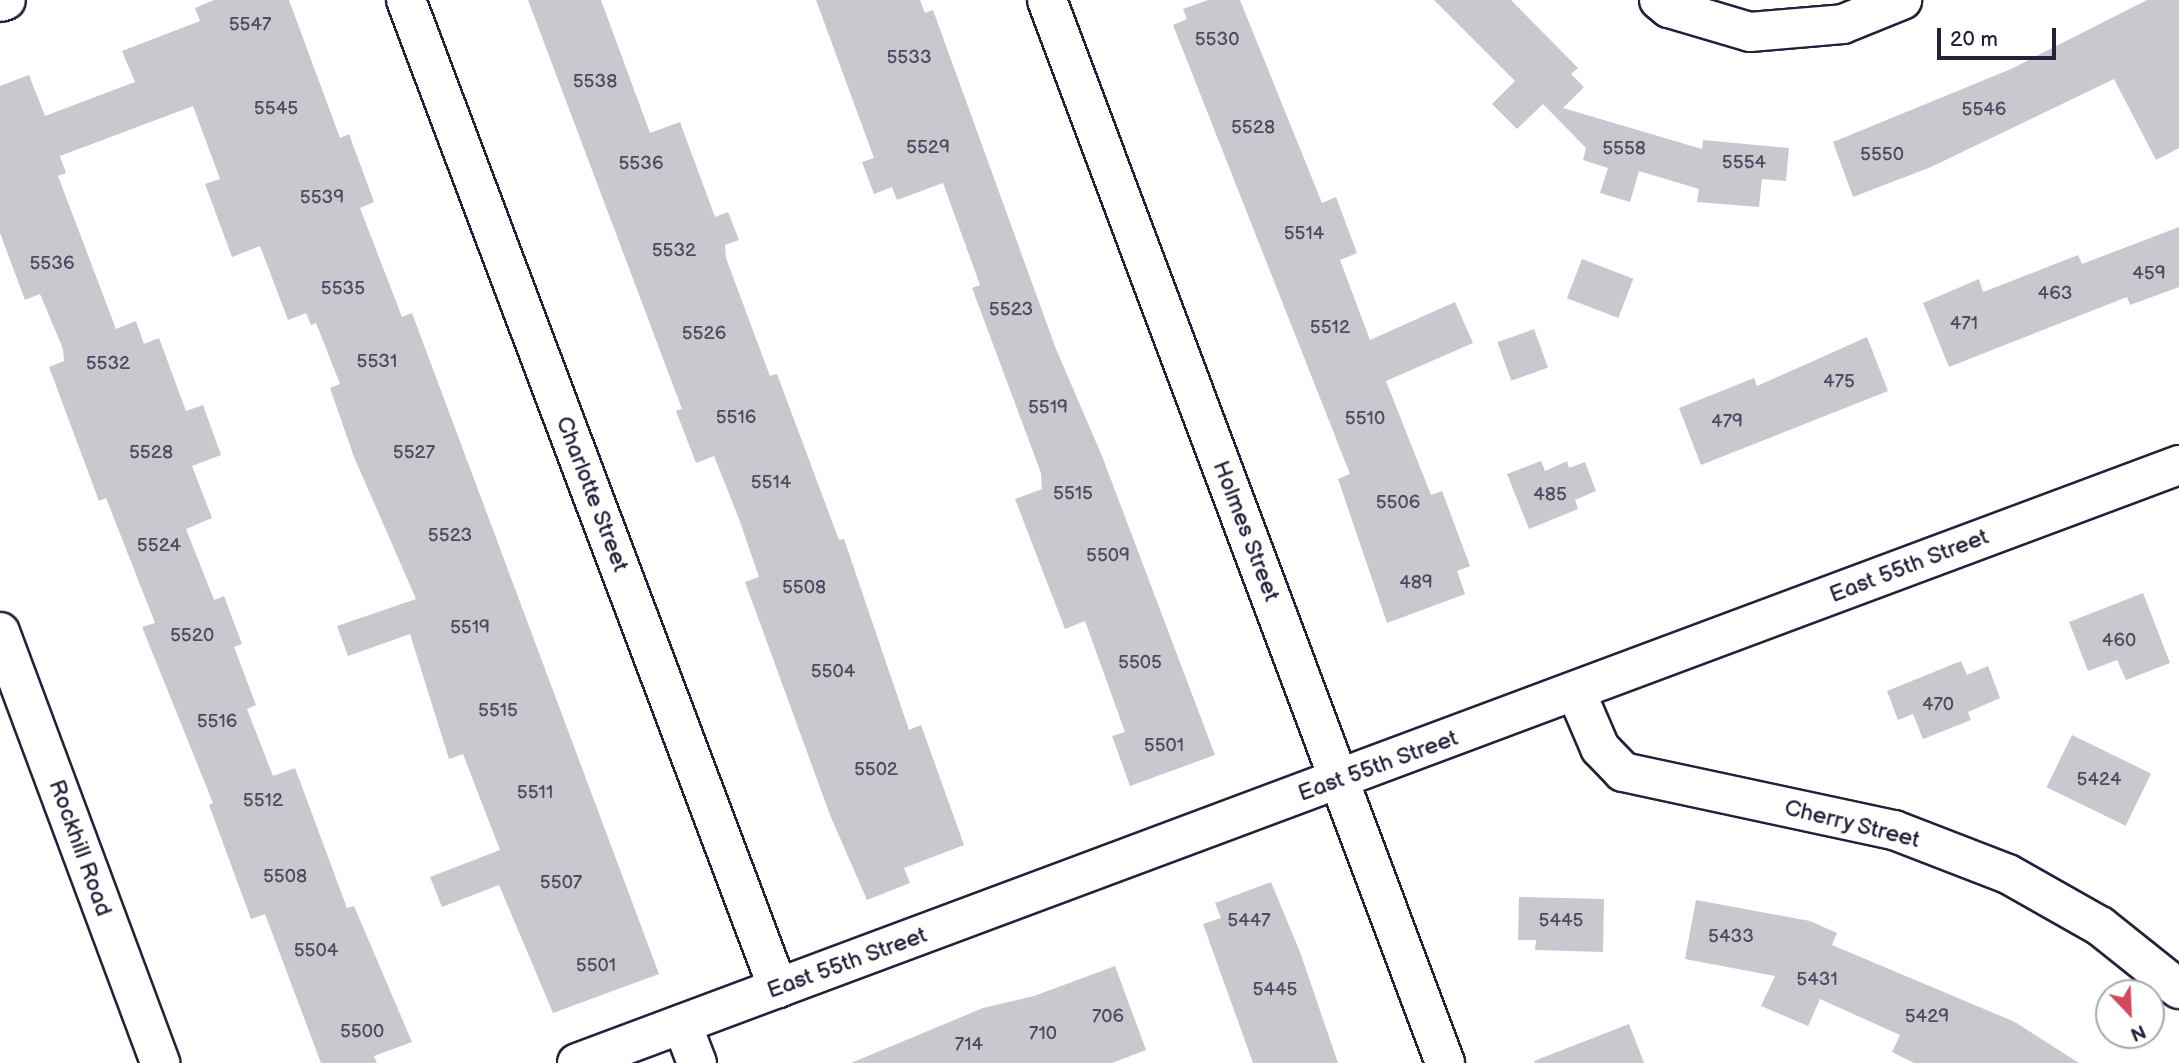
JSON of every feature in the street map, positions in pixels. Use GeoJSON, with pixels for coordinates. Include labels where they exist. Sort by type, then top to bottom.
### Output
{"type":"FeatureCollection","features":[{"type":"Feature","properties":{"kind":"street"},"geometry":{"type":"LineString","coordinates":[[0,2],[6,0]]}},
{"type":"Feature","properties":{"kind":"street","name":"Charlotte Street"},"geometry":{"type":"LineString","coordinates":[[406,0],[778,988]]}},
{"type":"Feature","properties":{"kind":"street","name":"Holmes Street"},"geometry":{"type":"LineString","coordinates":[[1047,0],[1445,1063]]}},
{"type":"Feature","properties":{"kind":"street"},"geometry":{"type":"LineString","coordinates":[[1659,0],[1669,8],[1750,32],[1843,24],[1902,0]]}},
{"type":"Feature","properties":{"kind":"street","name":"East 55th Street"},"geometry":{"type":"LineString","coordinates":[[577,1063],[2179,465]]}},
{"type":"Feature","properties":{"kind":"street","name":"Rockhill Road"},"geometry":{"type":"LineString","coordinates":[[0,632],[160,1063]]}},
{"type":"Feature","properties":{"kind":"street","name":"Cherry Street"},"geometry":{"type":"LineString","coordinates":[[1576,692],[1600,748],[1623,772],[1894,830],[2008,874],[2101,926],[2179,989]]}},
{"type":"Feature","properties":{"kind":"street"},"geometry":{"type":"LineString","coordinates":[[682,1024],[697,1063]]}},
{"type":"Feature","properties":{"kind":"building"},"geometry":{"type":"Polygon","coordinates":[[[214,0],[289,0],[340,138],[349,134],[374,202],[360,208],[402,317],[412,313],[659,974],[553,1013],[499,885],[442,907],[430,877],[500,850],[463,754],[449,759],[410,634],[348,656],[337,626],[416,599],[354,457],[330,388],[340,384],[316,323],[311,325],[306,313],[288,320],[260,246],[232,257],[205,184],[220,179],[193,106],[60,156],[66,173],[58,176],[116,329],[136,321],[144,344],[159,338],[186,411],[203,405],[221,455],[192,466],[212,518],[186,529],[214,600],[224,596],[242,644],[234,647],[256,705],[247,709],[273,776],[295,768],[347,908],[354,906],[412,1042],[374,1056],[377,1063],[321,1063],[265,914],[251,919],[209,805],[213,803],[142,627],[155,623],[106,498],[99,501],[49,367],[64,361],[63,349],[40,294],[25,300],[0,233],[0,86],[29,75],[45,116],[135,82],[122,51],[200,21],[195,8],[214,0]]]}},
{"type":"Feature","properties":{"kind":"building"},"geometry":{"type":"Polygon","coordinates":[[[528,0],[601,0],[650,133],[680,122],[715,217],[728,212],[739,240],[725,245],[726,258],[770,376],[777,374],[839,540],[844,539],[909,730],[921,725],[964,845],[904,868],[910,883],[867,900],[830,815],[745,582],[759,577],[739,519],[714,456],[696,463],[676,411],[682,409],[528,0]]]}},
{"type":"Feature","properties":{"kind":"building"},"geometry":{"type":"Polygon","coordinates":[[[816,0],[920,0],[925,13],[933,10],[1056,349],[1102,456],[1215,755],[1130,786],[1112,736],[1125,732],[1085,621],[1065,629],[1015,499],[1042,489],[1041,473],[972,288],[980,285],[943,183],[897,200],[892,187],[874,194],[862,162],[874,158],[816,0]]]}},
{"type":"Feature","properties":{"kind":"building"},"geometry":{"type":"Polygon","coordinates":[[[1208,0],[1240,0],[1322,203],[1336,197],[1357,253],[1340,260],[1370,340],[1455,302],[1473,343],[1386,381],[1431,495],[1442,491],[1470,566],[1457,571],[1465,594],[1387,623],[1338,479],[1350,474],[1173,25],[1187,19],[1183,9],[1208,0]]]}},
{"type":"Feature","properties":{"kind":"building"},"geometry":{"type":"Polygon","coordinates":[[[1434,0],[1511,0],[1578,68],[1571,74],[1584,87],[1563,108],[1702,149],[1703,140],[1789,148],[1786,181],[1762,179],[1759,207],[1697,202],[1699,189],[1639,171],[1630,202],[1600,193],[1608,168],[1583,160],[1586,148],[1543,104],[1517,129],[1492,104],[1515,81],[1434,0]]]}},
{"type":"Feature","properties":{"kind":"building"},"geometry":{"type":"Polygon","coordinates":[[[2147,0],[2179,0],[2179,148],[2156,160],[2114,79],[1931,167],[1853,197],[1833,142],[2011,69],[2147,0]]]}},
{"type":"Feature","properties":{"kind":"building"},"geometry":{"type":"Polygon","coordinates":[[[2179,227],[2179,287],[2130,305],[2127,297],[1949,367],[1923,303],[1979,279],[1983,292],[2078,255],[2082,264],[2179,227]]]}},
{"type":"Feature","properties":{"kind":"building"},"geometry":{"type":"Polygon","coordinates":[[[1582,259],[1633,279],[1618,318],[1567,298],[1582,259]]]}},
{"type":"Feature","properties":{"kind":"building"},"geometry":{"type":"Polygon","coordinates":[[[1534,329],[1548,368],[1511,381],[1497,342],[1534,329]]]}},
{"type":"Feature","properties":{"kind":"building"},"geometry":{"type":"Polygon","coordinates":[[[1867,337],[1888,391],[1701,465],[1679,408],[1754,378],[1757,386],[1867,337]]]}},
{"type":"Feature","properties":{"kind":"building"},"geometry":{"type":"Polygon","coordinates":[[[1541,461],[1545,471],[1567,461],[1569,468],[1585,462],[1596,491],[1575,500],[1578,509],[1529,529],[1507,474],[1541,461]]]}},
{"type":"Feature","properties":{"kind":"building"},"geometry":{"type":"Polygon","coordinates":[[[2143,593],[2170,663],[2126,680],[2117,660],[2088,671],[2069,622],[2143,593]]]}},
{"type":"Feature","properties":{"kind":"building"},"geometry":{"type":"Polygon","coordinates":[[[1961,661],[1967,675],[1988,666],[2000,698],[1968,712],[1971,720],[1923,739],[1913,714],[1898,720],[1887,691],[1961,661]]]}},
{"type":"Feature","properties":{"kind":"building"},"geometry":{"type":"Polygon","coordinates":[[[2072,735],[2151,774],[2126,826],[2047,787],[2072,735]]]}},
{"type":"Feature","properties":{"kind":"building"},"geometry":{"type":"Polygon","coordinates":[[[1271,882],[1300,952],[1338,1063],[1253,1063],[1203,924],[1221,918],[1215,903],[1271,882]]]}},
{"type":"Feature","properties":{"kind":"building"},"geometry":{"type":"Polygon","coordinates":[[[1519,897],[1604,899],[1603,952],[1535,950],[1536,940],[1518,940],[1519,897]]]}},
{"type":"Feature","properties":{"kind":"building"},"geometry":{"type":"Polygon","coordinates":[[[1696,900],[1810,921],[1837,933],[1832,945],[2015,1022],[2079,1063],[1914,1063],[1892,1052],[1900,1035],[1820,999],[1808,1026],[1761,1006],[1775,976],[1685,959],[1696,900]]]}},
{"type":"Feature","properties":{"kind":"building"},"geometry":{"type":"Polygon","coordinates":[[[1115,966],[1146,1050],[1112,1063],[851,1063],[983,1008],[1034,996],[1115,966]]]}},
{"type":"Feature","properties":{"kind":"building"},"geometry":{"type":"Polygon","coordinates":[[[1629,1024],[1644,1063],[1534,1061],[1629,1024]]]}}]}
